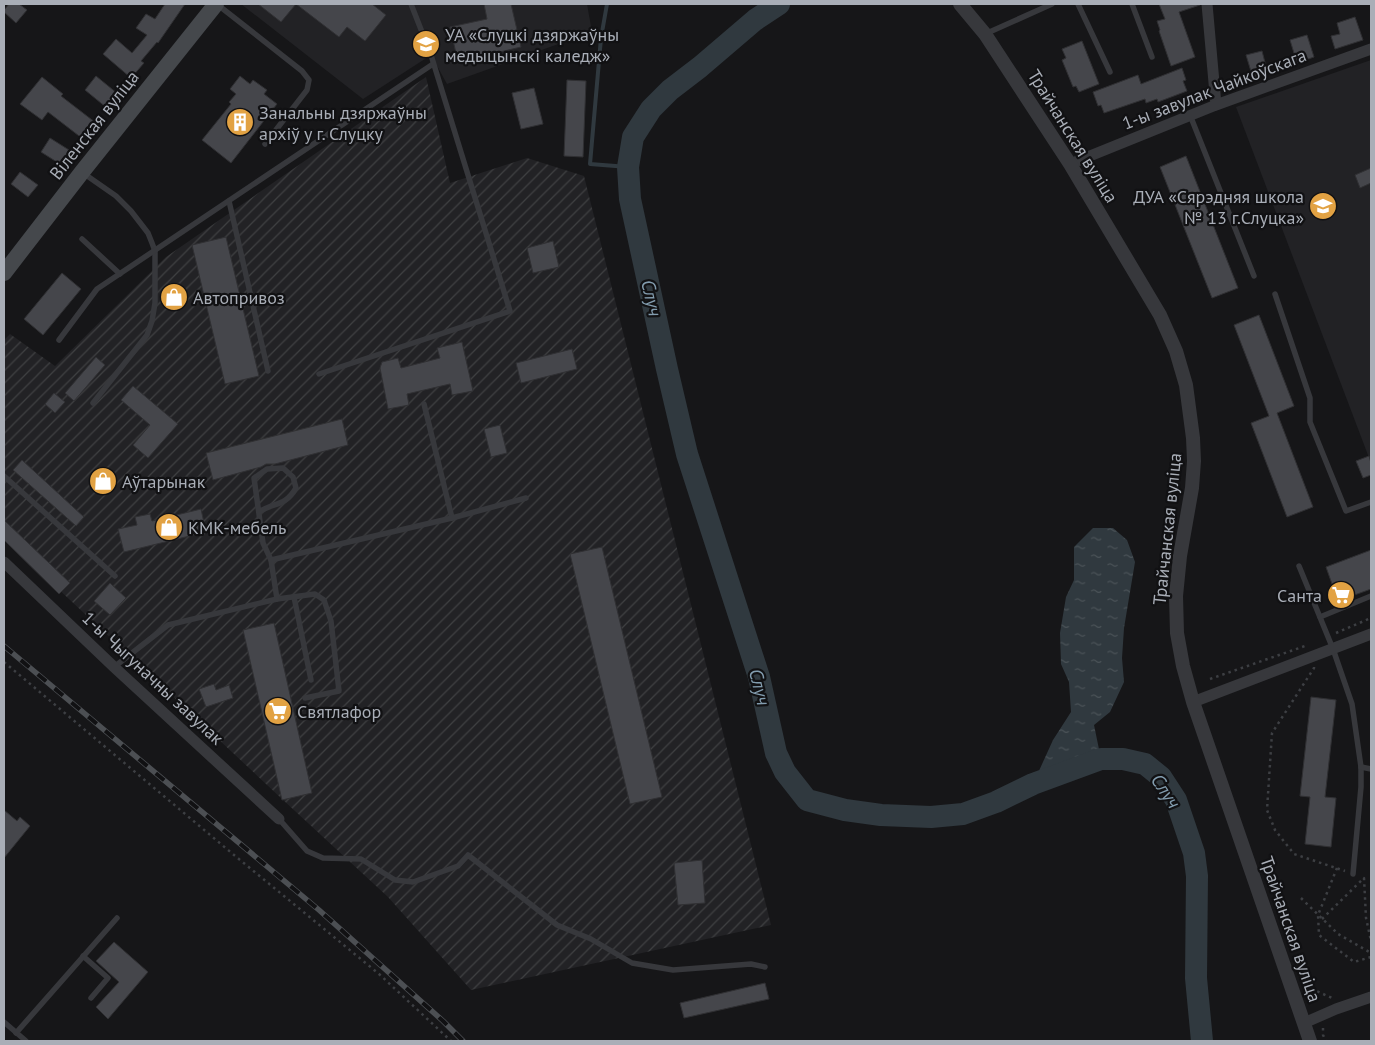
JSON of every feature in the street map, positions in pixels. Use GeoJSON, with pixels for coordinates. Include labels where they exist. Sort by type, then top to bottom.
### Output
{"type":"FeatureCollection","features":[{"type":"Feature","properties":{"kind":"main road","name":"Віленская вуліца"},"geometry":{"type":"LineString","coordinates":[[4,273],[216,4]]}},
{"type":"Feature","properties":{"kind":"street","name":"Трайчанская вуліца"},"geometry":{"type":"LineString","coordinates":[[960,4],[985,34],[1070,164],[1160,314],[1176,350],[1186,385],[1194,461],[1192,488],[1180,556],[1176,596],[1177,633],[1183,666],[1193,702],[1310,1041]]}},
{"type":"Feature","properties":{"kind":"street"},"geometry":{"type":"LineString","coordinates":[[1207,4],[1216,105]]}},
{"type":"Feature","properties":{"kind":"street","name":"1-ы завулак Чайкоўскага"},"geometry":{"type":"LineString","coordinates":[[1070,164],[1216,105],[1371,49]]}},
{"type":"Feature","properties":{"kind":"street","name":"1-ы Чыгуначны завулак"},"geometry":{"type":"LineString","coordinates":[[4,562],[279,820]]}},
{"type":"Feature","properties":{"kind":"street"},"geometry":{"type":"LineString","coordinates":[[1193,702],[1371,634]]}},
{"type":"Feature","properties":{"kind":"street"},"geometry":{"type":"LineString","coordinates":[[1304,1023],[1371,997]]}},
{"type":"Feature","properties":{"kind":"lane"},"geometry":{"type":"LineString","coordinates":[[216,4],[302,71],[309,80],[307,90],[265,144]]}},
{"type":"Feature","properties":{"kind":"lane"},"geometry":{"type":"LineString","coordinates":[[319,374],[510,311],[433,64],[412,4]]}},
{"type":"Feature","properties":{"kind":"lane"},"geometry":{"type":"LineString","coordinates":[[985,34],[1052,4]]}},
{"type":"Feature","properties":{"kind":"lane"},"geometry":{"type":"LineString","coordinates":[[1078,4],[1110,72]]}},
{"type":"Feature","properties":{"kind":"lane"},"geometry":{"type":"LineString","coordinates":[[1132,4],[1152,57]]}},
{"type":"Feature","properties":{"kind":"lane"},"geometry":{"type":"LineString","coordinates":[[59,340],[97,289],[433,64]]}},
{"type":"Feature","properties":{"kind":"lane"},"geometry":{"type":"LineString","coordinates":[[1190,115],[1254,276]]}},
{"type":"Feature","properties":{"kind":"lane"},"geometry":{"type":"LineString","coordinates":[[82,172],[116,196],[131,211],[148,233],[155,251],[155,303],[152,321],[147,334],[93,403]]}},
{"type":"Feature","properties":{"kind":"lane"},"geometry":{"type":"LineString","coordinates":[[229,201],[268,370]]}},
{"type":"Feature","properties":{"kind":"lane"},"geometry":{"type":"LineString","coordinates":[[82,239],[120,274]]}},
{"type":"Feature","properties":{"kind":"lane"},"geometry":{"type":"LineString","coordinates":[[1275,294],[1310,398],[1310,422],[1346,511],[1371,502]]}},
{"type":"Feature","properties":{"kind":"lane"},"geometry":{"type":"LineString","coordinates":[[424,404],[452,518]]}},
{"type":"Feature","properties":{"kind":"lane"},"geometry":{"type":"LineString","coordinates":[[259,512],[282,503],[291,497],[296,488],[293,477],[284,468],[267,469],[254,478],[259,512],[264,543],[271,560],[277,599]]}},
{"type":"Feature","properties":{"kind":"lane"},"geometry":{"type":"LineString","coordinates":[[4,476],[115,576]]}},
{"type":"Feature","properties":{"kind":"lane"},"geometry":{"type":"LineString","coordinates":[[271,560],[452,518],[526,498]]}},
{"type":"Feature","properties":{"kind":"lane"},"geometry":{"type":"LineString","coordinates":[[1299,566],[1333,649],[1352,704],[1361,768],[1353,874]]}},
{"type":"Feature","properties":{"kind":"lane"},"geometry":{"type":"LineString","coordinates":[[114,667],[168,625],[277,599],[315,594],[324,600],[331,620],[340,691],[305,698]]}},
{"type":"Feature","properties":{"kind":"lane"},"geometry":{"type":"LineString","coordinates":[[294,596],[310,680]]}},
{"type":"Feature","properties":{"kind":"lane"},"geometry":{"type":"LineString","coordinates":[[1320,617],[1371,596]]}},
{"type":"Feature","properties":{"kind":"lane"},"geometry":{"type":"LineString","coordinates":[[1361,768],[1371,769]]}},
{"type":"Feature","properties":{"kind":"lane"},"geometry":{"type":"LineString","coordinates":[[279,820],[307,851],[323,858],[362,859],[395,880],[413,882],[458,866],[468,855],[556,925],[591,939],[632,963],[673,970],[751,964],[765,967]]}},
{"type":"Feature","properties":{"kind":"lane"},"geometry":{"type":"LineString","coordinates":[[16,1033],[117,918]]}},
{"type":"Feature","properties":{"kind":"lane"},"geometry":{"type":"LineString","coordinates":[[83,956],[108,978],[91,998]]}},
{"type":"Feature","properties":{"kind":"lane"},"geometry":{"type":"LineString","coordinates":[[4,1022],[26,1041]]}},
{"type":"Feature","properties":{"kind":"path"},"geometry":{"type":"LineString","coordinates":[[1210,679],[1328,637],[1371,618]]}},
{"type":"Feature","properties":{"kind":"path"},"geometry":{"type":"LineString","coordinates":[[1304,645],[1314,668],[1272,733],[1267,810],[1275,830],[1294,854],[1364,878]]}},
{"type":"Feature","properties":{"kind":"path"},"geometry":{"type":"LineString","coordinates":[[4,662],[379,974],[451,1041]]}},
{"type":"Feature","properties":{"kind":"path"},"geometry":{"type":"LineString","coordinates":[[1337,868],[1318,915],[1319,935],[1354,962],[1371,957]]}},
{"type":"Feature","properties":{"kind":"path"},"geometry":{"type":"LineString","coordinates":[[1322,919],[1364,878]]}},
{"type":"Feature","properties":{"kind":"path"},"geometry":{"type":"LineString","coordinates":[[1364,878],[1366,918],[1371,942]]}},
{"type":"Feature","properties":{"kind":"path"},"geometry":{"type":"LineString","coordinates":[[1301,898],[1338,934],[1371,953]]}},
{"type":"Feature","properties":{"kind":"path"},"geometry":{"type":"LineString","coordinates":[[1294,995],[1312,989],[1332,998]]}},
{"type":"Feature","properties":{"kind":"path"},"geometry":{"type":"LineString","coordinates":[[1323,1027],[1323,1035],[1326,1041]]}},
{"type":"Feature","properties":{"kind":"shaded area","name":"УА «Слуцкі дзяржаўны медыцынскі каледж»"},"geometry":{"type":"Polygon","coordinates":[[[241,4],[587,4],[592,32],[447,84],[431,55],[363,99],[241,4]]]}},
{"type":"Feature","properties":{"kind":"shaded area","name":"ДУА «Сярэдняя школа № 13 г.Слуцка»"},"geometry":{"type":"Polygon","coordinates":[[[1371,60],[1371,463],[1236,107],[1371,60]]]}},
{"type":"Feature","properties":{"kind":"shaded area"},"geometry":{"type":"Polygon","coordinates":[[[426,77],[450,183],[527,158],[584,176],[771,925],[471,990],[388,897],[4,538],[4,340],[10,334],[55,366],[166,257],[426,77]]]}},
{"type":"Feature","properties":{"kind":"water"},"geometry":{"type":"Polygon","coordinates":[[[1093,528],[1113,528],[1127,540],[1135,562],[1124,628],[1122,658],[1124,682],[1110,712],[1094,725],[1101,759],[1033,784],[1053,740],[1071,712],[1069,682],[1061,664],[1060,633],[1066,597],[1074,580],[1074,547],[1093,528]]]}},
{"type":"Feature","properties":{"kind":"building"},"geometry":{"type":"Polygon","coordinates":[[[9,4],[19,4],[27,10],[16,23],[4,12],[9,4]]]}},
{"type":"Feature","properties":{"kind":"building"},"geometry":{"type":"Polygon","coordinates":[[[165,4],[185,4],[158,43],[141,61],[144,63],[131,78],[103,54],[116,39],[132,53],[147,35],[136,28],[146,14],[155,19],[165,4]]]}},
{"type":"Feature","properties":{"kind":"building"},"geometry":{"type":"Polygon","coordinates":[[[258,4],[296,4],[281,22],[258,4]]]}},
{"type":"Feature","properties":{"kind":"building"},"geometry":{"type":"Polygon","coordinates":[[[296,4],[372,4],[386,15],[365,41],[347,27],[339,37],[296,4]]]}},
{"type":"Feature","properties":{"kind":"building"},"geometry":{"type":"Polygon","coordinates":[[[484,4],[511,4],[521,47],[458,62],[450,27],[487,19],[484,4]]]}},
{"type":"Feature","properties":{"kind":"building"},"geometry":{"type":"Polygon","coordinates":[[[1159,4],[1200,4],[1179,12],[1195,57],[1171,66],[1157,21],[1165,19],[1159,4]]]}},
{"type":"Feature","properties":{"kind":"building"},"geometry":{"type":"Polygon","coordinates":[[[1355,17],[1363,40],[1335,49],[1331,36],[1340,34],[1337,23],[1355,17]]]}},
{"type":"Feature","properties":{"kind":"building"},"geometry":{"type":"Polygon","coordinates":[[[1307,35],[1314,57],[1297,63],[1290,40],[1307,35]]]}},
{"type":"Feature","properties":{"kind":"building"},"geometry":{"type":"Polygon","coordinates":[[[1082,41],[1099,84],[1079,92],[1076,86],[1073,87],[1062,60],[1066,58],[1062,49],[1082,41]]]}},
{"type":"Feature","properties":{"kind":"building"},"geometry":{"type":"Polygon","coordinates":[[[1262,51],[1268,74],[1253,78],[1246,55],[1262,51]]]}},
{"type":"Feature","properties":{"kind":"building"},"geometry":{"type":"Polygon","coordinates":[[[1182,68],[1186,80],[1183,81],[1187,91],[1158,102],[1157,99],[1146,103],[1145,99],[1104,113],[1101,105],[1098,106],[1093,92],[1138,75],[1141,84],[1182,68]]]}},
{"type":"Feature","properties":{"kind":"building"},"geometry":{"type":"Polygon","coordinates":[[[96,76],[118,94],[107,108],[85,90],[96,76]]]}},
{"type":"Feature","properties":{"kind":"building","name":"Занальны дзяржаўны архіў у г. Слуцку"},"geometry":{"type":"Polygon","coordinates":[[[240,76],[250,84],[253,80],[267,90],[264,94],[277,104],[231,163],[202,140],[231,104],[229,102],[236,94],[230,89],[240,76]]]}},
{"type":"Feature","properties":{"kind":"building"},"geometry":{"type":"Polygon","coordinates":[[[42,77],[63,94],[61,96],[96,123],[83,139],[48,112],[42,120],[20,104],[42,77]]]}},
{"type":"Feature","properties":{"kind":"building"},"geometry":{"type":"Polygon","coordinates":[[[567,80],[586,81],[583,157],[564,156],[567,80]]]}},
{"type":"Feature","properties":{"kind":"building"},"geometry":{"type":"Polygon","coordinates":[[[534,88],[543,124],[521,129],[512,93],[534,88]]]}},
{"type":"Feature","properties":{"kind":"building"},"geometry":{"type":"Polygon","coordinates":[[[50,138],[69,150],[60,164],[41,152],[50,138]]]}},
{"type":"Feature","properties":{"kind":"building"},"geometry":{"type":"Polygon","coordinates":[[[1186,156],[1238,288],[1212,298],[1160,167],[1186,156]]]}},
{"type":"Feature","properties":{"kind":"building"},"geometry":{"type":"Polygon","coordinates":[[[1371,168],[1371,183],[1360,188],[1355,175],[1371,168]]]}},
{"type":"Feature","properties":{"kind":"building"},"geometry":{"type":"Polygon","coordinates":[[[20,172],[38,185],[28,197],[11,184],[20,172]]]}},
{"type":"Feature","properties":{"kind":"building"},"geometry":{"type":"Polygon","coordinates":[[[226,237],[259,376],[225,384],[192,245],[226,237]]]}},
{"type":"Feature","properties":{"kind":"building"},"geometry":{"type":"Polygon","coordinates":[[[553,241],[559,267],[533,273],[527,248],[553,241]]]}},
{"type":"Feature","properties":{"kind":"building"},"geometry":{"type":"Polygon","coordinates":[[[62,273],[81,289],[43,335],[24,319],[62,273]]]}},
{"type":"Feature","properties":{"kind":"building"},"geometry":{"type":"Polygon","coordinates":[[[1259,315],[1294,406],[1277,413],[1313,507],[1287,517],[1251,423],[1269,416],[1234,325],[1259,315]]]}},
{"type":"Feature","properties":{"kind":"building"},"geometry":{"type":"Polygon","coordinates":[[[462,342],[473,391],[452,395],[450,384],[407,394],[409,405],[388,409],[380,368],[382,362],[398,358],[401,368],[440,358],[437,348],[462,342]]]}},
{"type":"Feature","properties":{"kind":"building"},"geometry":{"type":"Polygon","coordinates":[[[572,349],[577,369],[521,383],[516,363],[572,349]]]}},
{"type":"Feature","properties":{"kind":"building"},"geometry":{"type":"Polygon","coordinates":[[[96,357],[105,365],[74,401],[65,393],[96,357]]]}},
{"type":"Feature","properties":{"kind":"building"},"geometry":{"type":"Polygon","coordinates":[[[133,386],[178,424],[148,458],[133,445],[150,425],[121,400],[133,386]]]}},
{"type":"Feature","properties":{"kind":"building"},"geometry":{"type":"Polygon","coordinates":[[[54,393],[65,402],[55,413],[45,404],[54,393]]]}},
{"type":"Feature","properties":{"kind":"building"},"geometry":{"type":"Polygon","coordinates":[[[342,419],[348,445],[275,464],[266,464],[213,480],[206,453],[342,419]]]}},
{"type":"Feature","properties":{"kind":"building"},"geometry":{"type":"Polygon","coordinates":[[[500,425],[507,453],[491,457],[484,429],[500,425]]]}},
{"type":"Feature","properties":{"kind":"building"},"geometry":{"type":"Polygon","coordinates":[[[1369,456],[1371,475],[1363,478],[1356,461],[1369,456]]]}},
{"type":"Feature","properties":{"kind":"building"},"geometry":{"type":"Polygon","coordinates":[[[22,460],[84,517],[76,526],[13,470],[22,460]]]}},
{"type":"Feature","properties":{"kind":"building"},"geometry":{"type":"Polygon","coordinates":[[[201,509],[206,532],[124,552],[118,529],[137,525],[135,517],[150,514],[152,521],[201,509]]]}},
{"type":"Feature","properties":{"kind":"building"},"geometry":{"type":"Polygon","coordinates":[[[4,520],[70,583],[59,594],[4,540],[4,520]]]}},
{"type":"Feature","properties":{"kind":"building"},"geometry":{"type":"Polygon","coordinates":[[[602,547],[662,797],[630,804],[570,554],[602,547]]]}},
{"type":"Feature","properties":{"kind":"building"},"geometry":{"type":"Polygon","coordinates":[[[1371,550],[1371,589],[1338,601],[1326,567],[1371,550]]]}},
{"type":"Feature","properties":{"kind":"building"},"geometry":{"type":"Polygon","coordinates":[[[110,583],[126,598],[110,615],[94,601],[110,583]]]}},
{"type":"Feature","properties":{"kind":"building","name":"Святлафор"},"geometry":{"type":"Polygon","coordinates":[[[274,623],[312,793],[282,800],[243,630],[274,623]]]}},
{"type":"Feature","properties":{"kind":"building"},"geometry":{"type":"Polygon","coordinates":[[[214,684],[216,690],[229,685],[233,698],[206,707],[199,689],[214,684]]]}},
{"type":"Feature","properties":{"kind":"building"},"geometry":{"type":"Polygon","coordinates":[[[1311,697],[1336,700],[1325,797],[1336,798],[1331,847],[1305,844],[1310,797],[1300,796],[1311,697]]]}},
{"type":"Feature","properties":{"kind":"building"},"geometry":{"type":"Polygon","coordinates":[[[4,810],[17,821],[20,817],[30,826],[4,858],[4,810]]]}},
{"type":"Feature","properties":{"kind":"building"},"geometry":{"type":"Polygon","coordinates":[[[702,860],[705,903],[678,905],[674,863],[702,860]]]}},
{"type":"Feature","properties":{"kind":"building"},"geometry":{"type":"Polygon","coordinates":[[[114,942],[148,972],[108,1019],[96,1007],[119,982],[96,961],[114,942]]]}},
{"type":"Feature","properties":{"kind":"building"},"geometry":{"type":"Polygon","coordinates":[[[765,983],[769,999],[684,1018],[680,1003],[765,983]]]}},
{"type":"Feature","properties":{"kind":"waterway"},"geometry":{"type":"LineString","coordinates":[[607,4],[601,38],[590,164],[628,167]]}},
{"type":"Feature","properties":{"kind":"waterway","name":"Случ"},"geometry":{"type":"LineString","coordinates":[[779,4],[755,20],[670,90],[651,109],[633,137],[628,167],[630,199],[687,454],[759,677],[776,753],[785,772],[807,800],[845,810],[881,815],[931,817],[963,814],[996,802],[1033,784],[1101,759],[1123,759],[1145,764],[1161,777],[1176,800],[1194,853],[1197,876],[1196,978],[1202,1041]]}},
{"type":"Feature","properties":{"kind":"railway"},"geometry":{"type":"LineString","coordinates":[[4,646],[319,910],[463,1041]]}},
{"type":"Feature","properties":{"kind":"place","name":"УА «Слуцкі дзяржаўны медыцынскі каледж»"},"geometry":{"type":"Point","coordinates":[426,44]}},
{"type":"Feature","properties":{"kind":"place","name":"Занальны дзяржаўны архіў у г. Слуцку"},"geometry":{"type":"Point","coordinates":[240,122]}},
{"type":"Feature","properties":{"kind":"place","name":"ДУА «Сярэдняя школа № 13 г.Слуцка»"},"geometry":{"type":"Point","coordinates":[1323,206]}},
{"type":"Feature","properties":{"kind":"place","name":"Автопривоз"},"geometry":{"type":"Point","coordinates":[174,297]}},
{"type":"Feature","properties":{"kind":"place","name":"Аўтарынак"},"geometry":{"type":"Point","coordinates":[103,481]}},
{"type":"Feature","properties":{"kind":"place","name":"КМК-мебель"},"geometry":{"type":"Point","coordinates":[169,527]}},
{"type":"Feature","properties":{"kind":"place","name":"Санта"},"geometry":{"type":"Point","coordinates":[1341,595]}},
{"type":"Feature","properties":{"kind":"place","name":"Святлафор"},"geometry":{"type":"Point","coordinates":[278,711]}}]}
